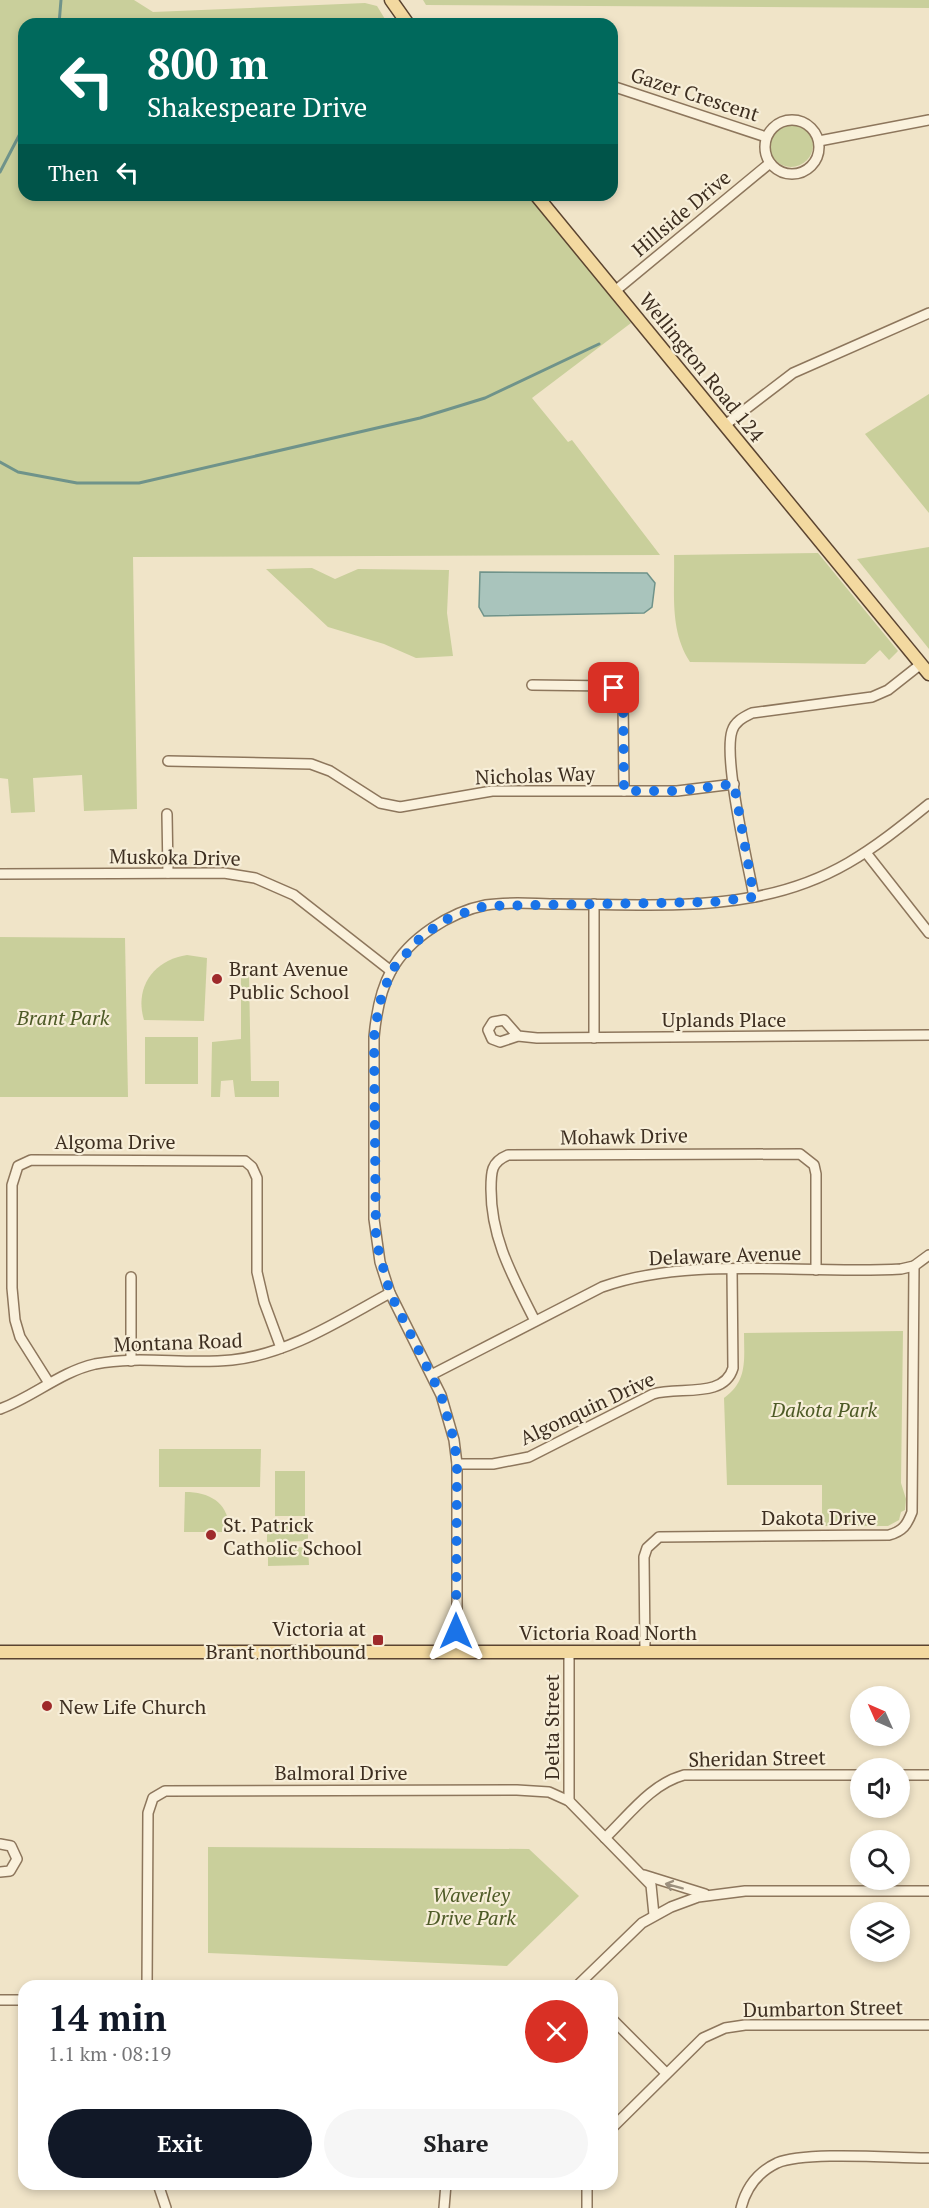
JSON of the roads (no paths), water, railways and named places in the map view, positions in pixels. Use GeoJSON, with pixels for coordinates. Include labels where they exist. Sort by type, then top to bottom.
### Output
{"type":"FeatureCollection","features":[{"type":"Feature","properties":{"kind":"main road"},"geometry":{"type":"LineString","coordinates":[[392,0],[404,18]]}},
{"type":"Feature","properties":{"kind":"main road","name":"Wellington Road 124"},"geometry":{"type":"LineString","coordinates":[[541,201],[925,669]]}},
{"type":"Feature","properties":{"kind":"main road","name":"Victoria Road North"},"geometry":{"type":"LineString","coordinates":[[0,1652],[929,1652]]}},
{"type":"Feature","properties":{"kind":"street","name":"Gazer Crescent"},"geometry":{"type":"LineString","coordinates":[[618,88],[766,137]]}},
{"type":"Feature","properties":{"kind":"street"},"geometry":{"type":"LineString","coordinates":[[795,119],[812,127],[819,141],[815,162],[798,174],[777,170],[766,155],[766,137],[778,123],[795,119]]}},
{"type":"Feature","properties":{"kind":"street"},"geometry":{"type":"LineString","coordinates":[[819,141],[929,120]]}},
{"type":"Feature","properties":{"kind":"street","name":"Hillside Drive"},"geometry":{"type":"LineString","coordinates":[[615,291],[770,163]]}},
{"type":"Feature","properties":{"kind":"street"},"geometry":{"type":"LineString","coordinates":[[725,425],[793,373],[929,314]]}},
{"type":"Feature","properties":{"kind":"street"},"geometry":{"type":"LineString","coordinates":[[754,897],[734,784],[732,730],[740,719],[752,713],[872,698],[925,669]]}},
{"type":"Feature","properties":{"kind":"street"},"geometry":{"type":"LineString","coordinates":[[532,685],[611,686],[619,691],[623,699],[624,791]]}},
{"type":"Feature","properties":{"kind":"street","name":"Nicholas Way"},"geometry":{"type":"LineString","coordinates":[[168,761],[311,764],[330,771],[380,803],[400,807],[492,791],[677,791],[734,784]]}},
{"type":"Feature","properties":{"kind":"street"},"geometry":{"type":"LineString","coordinates":[[457,1652],[457,1464],[449,1420],[433,1374],[390,1293],[380,1262],[374,1219],[374,1037],[379,1005],[391,971],[422,936],[449,918],[485,906],[713,902],[754,897],[821,877],[867,854],[929,804]]}},
{"type":"Feature","properties":{"kind":"street"},"geometry":{"type":"LineString","coordinates":[[167,814],[168,873]]}},
{"type":"Feature","properties":{"kind":"street"},"geometry":{"type":"LineString","coordinates":[[867,854],[929,933]]}},
{"type":"Feature","properties":{"kind":"street","name":"Muskoka Drive"},"geometry":{"type":"LineString","coordinates":[[0,874],[224,873],[273,884],[294,895],[391,971]]}},
{"type":"Feature","properties":{"kind":"street"},"geometry":{"type":"LineString","coordinates":[[594,904],[594,1038]]}},
{"type":"Feature","properties":{"kind":"street","name":"Uplands Place"},"geometry":{"type":"LineString","coordinates":[[518,1036],[594,1038],[929,1035]]}},
{"type":"Feature","properties":{"kind":"street","name":"Mohawk Drive"},"geometry":{"type":"LineString","coordinates":[[535,1321],[506,1263],[492,1224],[490,1172],[499,1159],[508,1155],[800,1154],[814,1165],[816,1174],[816,1270]]}},
{"type":"Feature","properties":{"kind":"street","name":"Algoma Drive"},"geometry":{"type":"LineString","coordinates":[[49,1383],[20,1337],[13,1304],[12,1185],[18,1166],[31,1160],[231,1159],[245,1161],[252,1167],[257,1178],[260,1286],[281,1348]]}},
{"type":"Feature","properties":{"kind":"street","name":"Delaware Avenue"},"geometry":{"type":"LineString","coordinates":[[433,1374],[602,1287],[628,1278],[670,1270],[886,1270],[914,1266],[929,1255]]}},
{"type":"Feature","properties":{"kind":"street","name":"Dakota Drive"},"geometry":{"type":"LineString","coordinates":[[645,1651],[644,1557],[646,1548],[659,1537],[889,1535],[903,1529],[908,1523],[912,1512],[914,1266]]}},
{"type":"Feature","properties":{"kind":"street","name":"Algonquin Drive"},"geometry":{"type":"LineString","coordinates":[[457,1464],[493,1464],[529,1457],[652,1394],[673,1389],[722,1386],[730,1379],[733,1368],[732,1270]]}},
{"type":"Feature","properties":{"kind":"street"},"geometry":{"type":"LineString","coordinates":[[131,1277],[131,1361]]}},
{"type":"Feature","properties":{"kind":"street","name":"Montana Road"},"geometry":{"type":"LineString","coordinates":[[0,1409],[49,1383],[93,1365],[131,1361],[229,1360],[281,1348],[390,1293]]}},
{"type":"Feature","properties":{"kind":"street","name":"Delta Street"},"geometry":{"type":"LineString","coordinates":[[569,1652],[569,1801]]}},
{"type":"Feature","properties":{"kind":"street","name":"Sheridan Street"},"geometry":{"type":"LineString","coordinates":[[605,1838],[656,1788],[670,1779],[684,1775],[850,1775]]}},
{"type":"Feature","properties":{"kind":"street"},"geometry":{"type":"LineString","coordinates":[[910,1775],[929,1775]]}},
{"type":"Feature","properties":{"kind":"street","name":"Balmoral Drive"},"geometry":{"type":"LineString","coordinates":[[147,1980],[148,1813],[150,1803],[158,1794],[176,1791],[517,1790],[549,1792],[569,1801],[642,1874],[651,1885],[654,1894],[654,1915]]}},
{"type":"Feature","properties":{"kind":"street"},"geometry":{"type":"LineString","coordinates":[[0,1844],[11,1846],[17,1859],[10,1870],[0,1872]]}},
{"type":"Feature","properties":{"kind":"street"},"geometry":{"type":"LineString","coordinates":[[642,1874],[708,1895]]}},
{"type":"Feature","properties":{"kind":"street"},"geometry":{"type":"LineString","coordinates":[[584,1980],[626,1936],[654,1915],[708,1895],[745,1891],[929,1890]]}},
{"type":"Feature","properties":{"kind":"street"},"geometry":{"type":"LineString","coordinates":[[0,2000],[18,2000]]}},
{"type":"Feature","properties":{"kind":"street"},"geometry":{"type":"LineString","coordinates":[[618,2025],[666,2073]]}},
{"type":"Feature","properties":{"kind":"street","name":"Dumbarton Street"},"geometry":{"type":"LineString","coordinates":[[618,2122],[703,2038],[730,2027],[929,2025]]}},
{"type":"Feature","properties":{"kind":"street"},"geometry":{"type":"LineString","coordinates":[[741,2208],[746,2193],[759,2175],[788,2160],[929,2158]]}},
{"type":"Feature","properties":{"kind":"street"},"geometry":{"type":"LineString","coordinates":[[160,2190],[166,2208]]}},
{"type":"Feature","properties":{"kind":"street"},"geometry":{"type":"LineString","coordinates":[[444,2208],[446,2190]]}},
{"type":"Feature","properties":{"kind":"street"},"geometry":{"type":"LineString","coordinates":[[587,2190],[587,2208]]}},
{"type":"Feature","properties":{"kind":"water"},"geometry":{"type":"Polygon","coordinates":[[[480,572],[647,573],[655,583],[652,607],[644,613],[484,616],[479,607],[480,572]]]}},
{"type":"Feature","properties":{"kind":"waterway"},"geometry":{"type":"LineString","coordinates":[[60,18],[61,0]]}},
{"type":"Feature","properties":{"kind":"waterway"},"geometry":{"type":"LineString","coordinates":[[0,172],[18,138]]}},
{"type":"Feature","properties":{"kind":"waterway"},"geometry":{"type":"LineString","coordinates":[[0,462],[18,472],[77,483],[139,483],[420,418],[485,398],[599,344]]}},
{"type":"Feature","properties":{"kind":"place","name":"Brant Avenue Public School"},"geometry":{"type":"Point","coordinates":[217,979]}},
{"type":"Feature","properties":{"kind":"place","name":"St. Patrick Catholic School"},"geometry":{"type":"Point","coordinates":[211,1535]}},
{"type":"Feature","properties":{"kind":"place","name":"Victoria at Brant northbound"},"geometry":{"type":"Point","coordinates":[378,1640]}},
{"type":"Feature","properties":{"kind":"place","name":"New Life Church"},"geometry":{"type":"Point","coordinates":[47,1706]}},
{"type":"Feature","properties":{"kind":"park label","name":"Brant Park"},"geometry":{"type":"Point","coordinates":[63,1017]}},
{"type":"Feature","properties":{"kind":"park label","name":"Dakota Park"},"geometry":{"type":"Point","coordinates":[824,1409]}},
{"type":"Feature","properties":{"kind":"park label","name":"Waverley Drive Park"},"geometry":{"type":"Point","coordinates":[471,1906]}}]}
